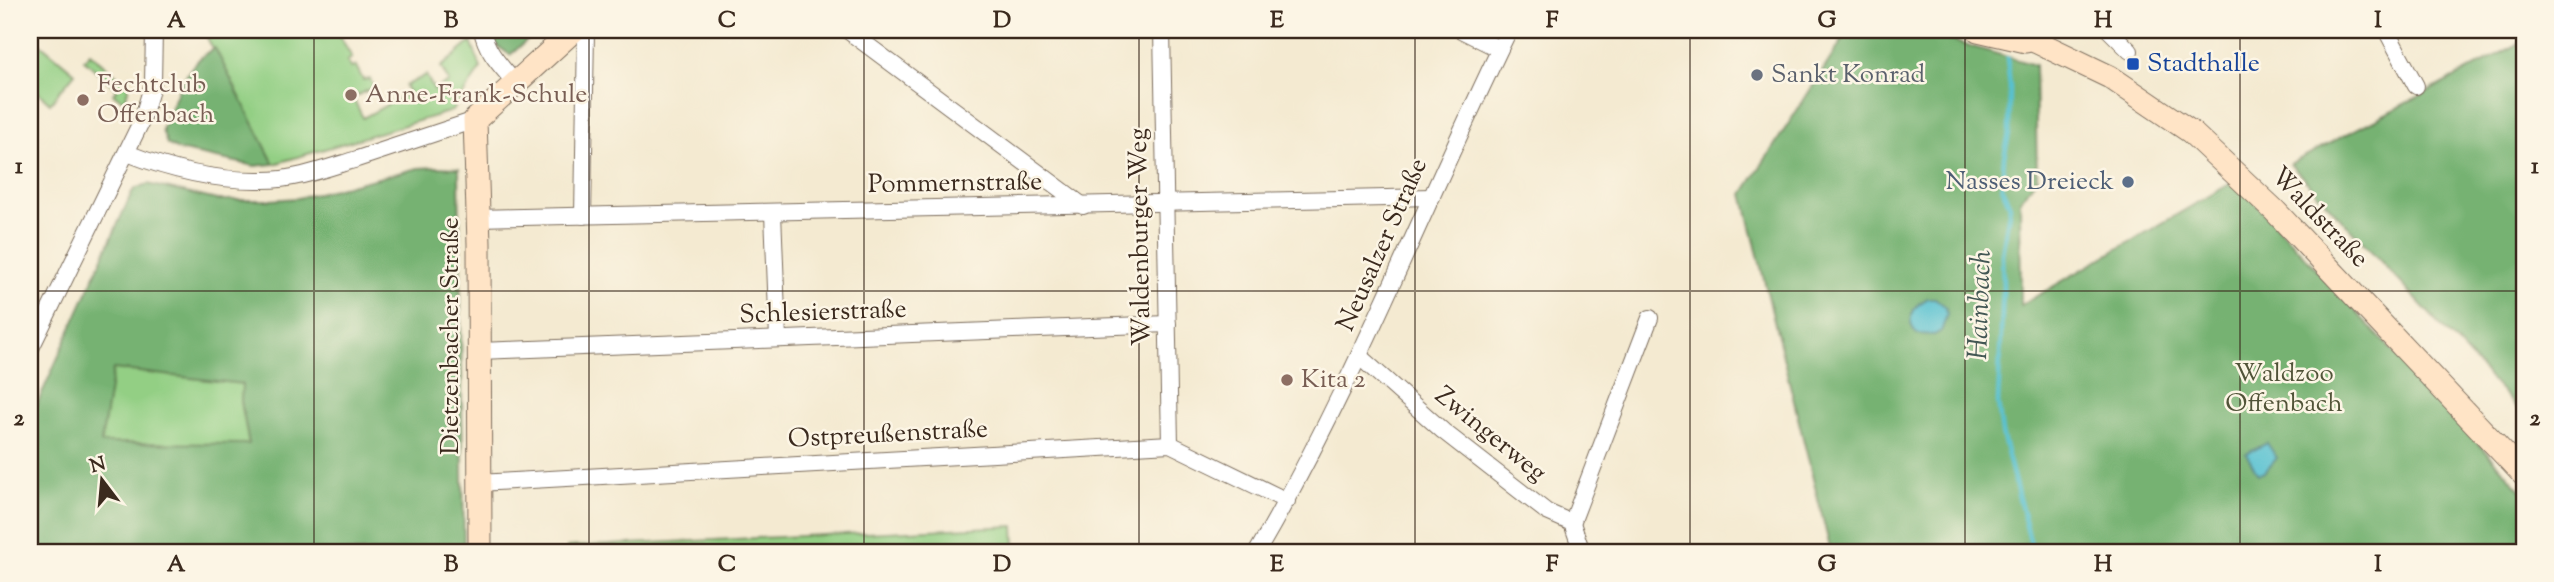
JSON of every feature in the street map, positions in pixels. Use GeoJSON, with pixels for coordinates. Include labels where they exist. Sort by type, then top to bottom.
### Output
{"type":"FeatureCollection","features":[{"type":"Feature","properties":{"kind":"main road"},"geometry":{"type":"LineString","coordinates":[[475,120],[574,30]]}},
{"type":"Feature","properties":{"kind":"main road","name":"Waldstraße"},"geometry":{"type":"LineString","coordinates":[[1978,30],[2038,44]]}},
{"type":"Feature","properties":{"kind":"main road","name":"Waldstraße"},"geometry":{"type":"LineString","coordinates":[[2012,30],[2110,77],[2171,116],[2207,146],[2274,210],[2524,475]]}},
{"type":"Feature","properties":{"kind":"main road","name":"Dietzenbacher Straße"},"geometry":{"type":"LineString","coordinates":[[475,120],[480,351],[480,552]]}},
{"type":"Feature","properties":{"kind":"street"},"geometry":{"type":"LineString","coordinates":[[30,350],[142,120],[153,83],[154,30]]}},
{"type":"Feature","properties":{"kind":"street"},"geometry":{"type":"LineString","coordinates":[[482,30],[485,44],[493,57],[516,84]]}},
{"type":"Feature","properties":{"kind":"street"},"geometry":{"type":"LineString","coordinates":[[583,216],[586,30]]}},
{"type":"Feature","properties":{"kind":"street"},"geometry":{"type":"LineString","coordinates":[[847,30],[1083,206]]}},
{"type":"Feature","properties":{"kind":"street","name":"Waldenburger Weg"},"geometry":{"type":"LineString","coordinates":[[1161,30],[1170,444]]}},
{"type":"Feature","properties":{"kind":"street"},"geometry":{"type":"LineString","coordinates":[[1461,30],[1499,49]]}},
{"type":"Feature","properties":{"kind":"street","name":"Neusalzer Straße"},"geometry":{"type":"LineString","coordinates":[[1257,552],[1287,501],[1360,357],[1508,30]]}},
{"type":"Feature","properties":{"kind":"street"},"geometry":{"type":"LineString","coordinates":[[2109,30],[2130,51]]}},
{"type":"Feature","properties":{"kind":"street"},"geometry":{"type":"LineString","coordinates":[[2386,30],[2416,86]]}},
{"type":"Feature","properties":{"kind":"street"},"geometry":{"type":"LineString","coordinates":[[127,153],[155,164],[210,176],[247,180],[278,179],[327,169],[475,120]]}},
{"type":"Feature","properties":{"kind":"street","name":"Pommernstraße"},"geometry":{"type":"LineString","coordinates":[[478,218],[1165,205],[1432,197]]}},
{"type":"Feature","properties":{"kind":"street"},"geometry":{"type":"LineString","coordinates":[[773,213],[778,339]]}},
{"type":"Feature","properties":{"kind":"street"},"geometry":{"type":"LineString","coordinates":[[1582,552],[1572,523],[1650,318]]}},
{"type":"Feature","properties":{"kind":"street","name":"Schlesierstraße"},"geometry":{"type":"LineString","coordinates":[[480,351],[1168,324]]}},
{"type":"Feature","properties":{"kind":"street","name":"Zwingerweg"},"geometry":{"type":"LineString","coordinates":[[1360,357],[1443,431],[1547,512],[1572,523]]}},
{"type":"Feature","properties":{"kind":"street","name":"Ostpreußenstraße"},"geometry":{"type":"LineString","coordinates":[[480,484],[1170,444],[1287,501]]}},
{"type":"Feature","properties":{"kind":"green space","name":"Anne-Frank-Schule"},"geometry":{"type":"Polygon","coordinates":[[[203,30],[337,30],[352,58],[347,61],[351,68],[356,66],[363,80],[370,79],[374,87],[353,98],[363,118],[409,93],[405,86],[426,75],[434,90],[449,82],[441,67],[471,42],[481,68],[452,111],[274,164],[203,30]]]}},
{"type":"Feature","properties":{"kind":"green space"},"geometry":{"type":"Polygon","coordinates":[[[490,30],[539,30],[510,55],[495,44],[490,30]]]}},
{"type":"Feature","properties":{"kind":"green space","name":"Waldzoo Offenbach"},"geometry":{"type":"Polygon","coordinates":[[[1849,30],[1915,30],[2035,65],[2037,178],[2020,200],[2021,305],[2235,181],[2524,493],[2524,552],[1831,552],[1743,194],[1849,30]]]}},
{"type":"Feature","properties":{"kind":"green space"},"geometry":{"type":"Polygon","coordinates":[[[2524,41],[2524,415],[2290,164],[2524,41]]]}},
{"type":"Feature","properties":{"kind":"green space"},"geometry":{"type":"Polygon","coordinates":[[[38,42],[75,73],[50,103],[30,85],[30,43],[38,42]]]}},
{"type":"Feature","properties":{"kind":"green space"},"geometry":{"type":"Polygon","coordinates":[[[215,48],[274,164],[255,166],[178,150],[167,144],[162,130],[182,83],[195,63],[215,48]]]}},
{"type":"Feature","properties":{"kind":"green space"},"geometry":{"type":"Polygon","coordinates":[[[90,53],[129,86],[125,101],[113,94],[117,89],[84,60],[90,53]]]}},
{"type":"Feature","properties":{"kind":"green space"},"geometry":{"type":"Polygon","coordinates":[[[418,168],[459,168],[464,552],[30,552],[30,420],[136,188],[148,184],[217,200],[270,200],[298,198],[418,168]],[[113,369],[101,443],[249,444],[241,401],[242,384],[113,369]]]}},
{"type":"Feature","properties":{"kind":"green space"},"geometry":{"type":"Polygon","coordinates":[[[254,297],[241,401],[249,445],[101,443],[112,369],[254,297]]]}},
{"type":"Feature","properties":{"kind":"green space"},"geometry":{"type":"Polygon","coordinates":[[[1014,526],[1015,546],[1022,552],[567,552],[567,547],[1014,526]]]}},
{"type":"Feature","properties":{"kind":"water"},"geometry":{"type":"Polygon","coordinates":[[[1928,298],[1935,298],[1946,307],[1947,314],[1941,332],[1934,335],[1917,334],[1911,324],[1912,314],[1918,305],[1928,298]]]}},
{"type":"Feature","properties":{"kind":"water"},"geometry":{"type":"Polygon","coordinates":[[[2267,443],[2277,458],[2265,472],[2258,474],[2246,454],[2267,443]]]}},
{"type":"Feature","properties":{"kind":"waterway","name":"Hainbach"},"geometry":{"type":"LineString","coordinates":[[2007,58],[2010,87],[2009,134],[2002,188],[2010,206],[2002,254],[1998,403],[2002,433],[2033,552]]}},
{"type":"Feature","properties":{"kind":"place","name":"Stadthalle"},"geometry":{"type":"Point","coordinates":[2133,64]}},
{"type":"Feature","properties":{"kind":"place","name":"Sankt Konrad"},"geometry":{"type":"Point","coordinates":[1757,75]}},
{"type":"Feature","properties":{"kind":"place","name":"Anne-Frank-Schule"},"geometry":{"type":"Point","coordinates":[351,95]}},
{"type":"Feature","properties":{"kind":"place","name":"Fechtclub Offenbach"},"geometry":{"type":"Point","coordinates":[83,100]}},
{"type":"Feature","properties":{"kind":"place","name":"Nasses Dreieck"},"geometry":{"type":"Point","coordinates":[2128,182]}},
{"type":"Feature","properties":{"kind":"place","name":"Kita 2"},"geometry":{"type":"Point","coordinates":[1287,380]}}]}
